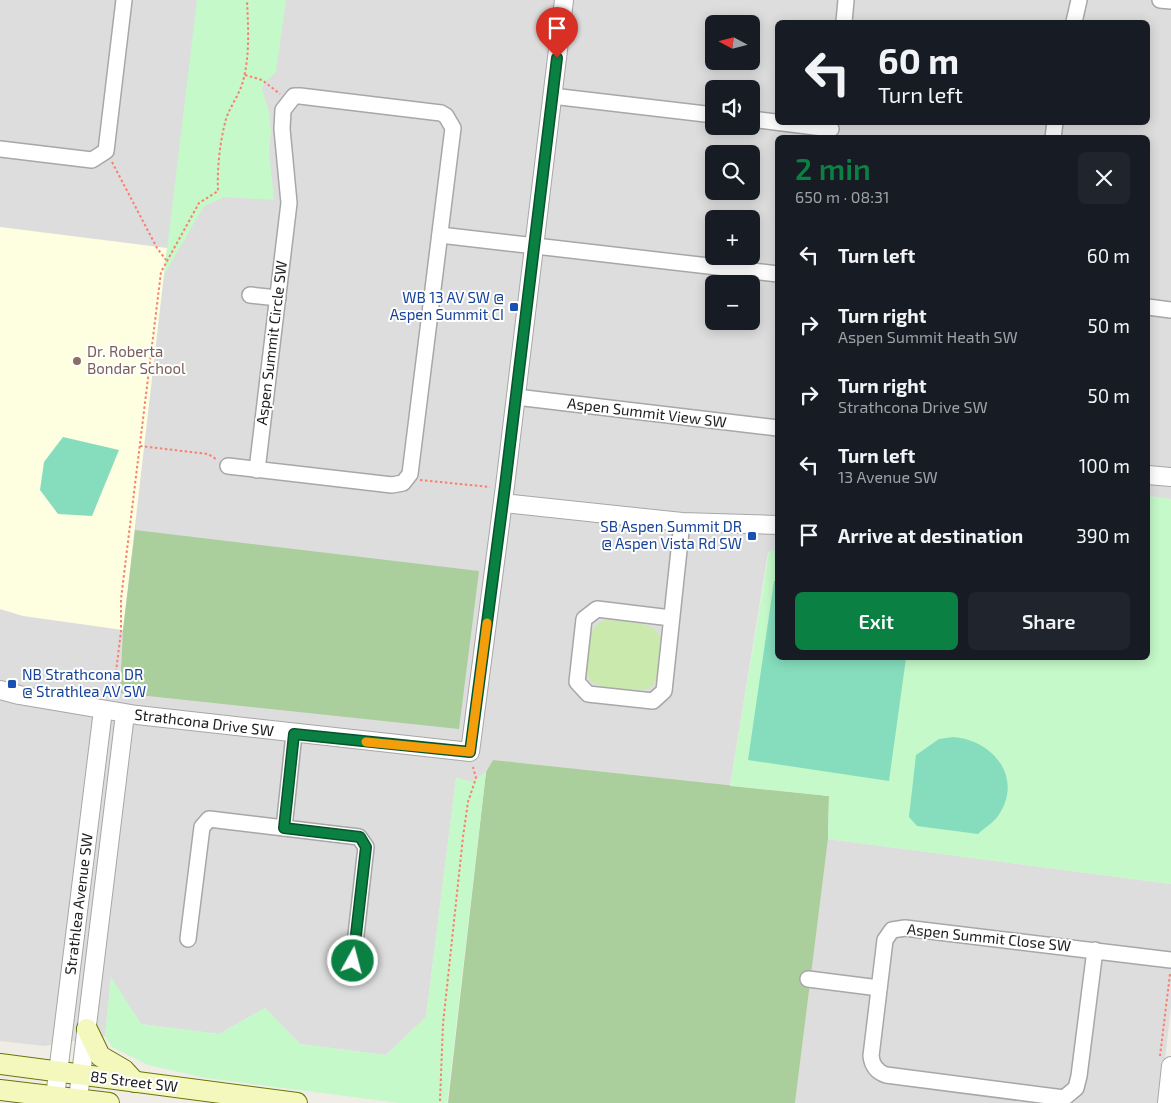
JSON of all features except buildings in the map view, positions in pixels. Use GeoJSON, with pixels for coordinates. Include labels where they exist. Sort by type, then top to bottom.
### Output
{"type":"FeatureCollection","features":[{"type":"Feature","properties":{"kind":"main road"},"geometry":{"type":"LineString","coordinates":[[87,1029],[100,1056],[124,1070],[135,1082]]}},
{"type":"Feature","properties":{"kind":"main road","name":"85 Street SW"},"geometry":{"type":"LineString","coordinates":[[0,1064],[297,1103]]}},
{"type":"Feature","properties":{"kind":"main road","name":"85 Street SW"},"geometry":{"type":"LineString","coordinates":[[0,1090],[55,1100],[109,1103]]}},
{"type":"Feature","properties":{"kind":"main road"},"geometry":{"type":"LineString","coordinates":[[0,1100],[6,1103]]}},
{"type":"Feature","properties":{"kind":"street"},"geometry":{"type":"LineString","coordinates":[[0,149],[92,160],[106,151],[124,0]]}},
{"type":"Feature","properties":{"kind":"street"},"geometry":{"type":"LineString","coordinates":[[470,752],[504,495],[564,0]]}},
{"type":"Feature","properties":{"kind":"street"},"geometry":{"type":"LineString","coordinates":[[844,20],[846,0]]}},
{"type":"Feature","properties":{"kind":"street"},"geometry":{"type":"LineString","coordinates":[[1074,20],[1079,0]]}},
{"type":"Feature","properties":{"kind":"street"},"geometry":{"type":"LineString","coordinates":[[1160,0],[1171,1]]}},
{"type":"Feature","properties":{"kind":"street"},"geometry":{"type":"LineString","coordinates":[[228,466],[392,485],[403,483],[410,474],[453,128],[446,116],[441,114],[300,96],[294,96],[289,102]]}},
{"type":"Feature","properties":{"kind":"street"},"geometry":{"type":"LineString","coordinates":[[552,96],[705,114]]}},
{"type":"Feature","properties":{"kind":"street","name":"Aspen Summit Circle SW"},"geometry":{"type":"LineString","coordinates":[[257,470],[289,203],[282,130],[283,110],[289,102]]}},
{"type":"Feature","properties":{"kind":"street"},"geometry":{"type":"LineString","coordinates":[[760,120],[775,122]]}},
{"type":"Feature","properties":{"kind":"street"},"geometry":{"type":"LineString","coordinates":[[795,125],[831,130]]}},
{"type":"Feature","properties":{"kind":"street"},"geometry":{"type":"LineString","coordinates":[[440,235],[775,274]]}},
{"type":"Feature","properties":{"kind":"street"},"geometry":{"type":"LineString","coordinates":[[250,295],[278,298]]}},
{"type":"Feature","properties":{"kind":"street"},"geometry":{"type":"LineString","coordinates":[[1150,307],[1171,310]]}},
{"type":"Feature","properties":{"kind":"street","name":"Aspen Summit View SW"},"geometry":{"type":"LineString","coordinates":[[516,397],[775,428]]}},
{"type":"Feature","properties":{"kind":"street"},"geometry":{"type":"LineString","coordinates":[[1150,475],[1171,478]]}},
{"type":"Feature","properties":{"kind":"street"},"geometry":{"type":"LineString","coordinates":[[504,495],[682,522],[775,525]]}},
{"type":"Feature","properties":{"kind":"street"},"geometry":{"type":"LineString","coordinates":[[671,618],[597,609],[584,619],[577,682],[588,694],[652,701],[664,691],[682,522]]}},
{"type":"Feature","properties":{"kind":"street","name":"Strathcona Drive SW"},"geometry":{"type":"LineString","coordinates":[[0,690],[113,712],[294,734],[470,752]]}},
{"type":"Feature","properties":{"kind":"street","name":"Strathlea Avenue SW"},"geometry":{"type":"LineString","coordinates":[[78,1101],[87,1029],[113,712]]}},
{"type":"Feature","properties":{"kind":"street","name":"Strathlea Avenue SW"},"geometry":{"type":"LineString","coordinates":[[55,1100],[113,712]]}},
{"type":"Feature","properties":{"kind":"street"},"geometry":{"type":"LineString","coordinates":[[284,828],[294,734]]}},
{"type":"Feature","properties":{"kind":"street"},"geometry":{"type":"LineString","coordinates":[[188,939],[202,827],[209,819],[360,837],[366,847],[353,961]]}},
{"type":"Feature","properties":{"kind":"street","name":"Aspen Summit Close SW"},"geometry":{"type":"LineString","coordinates":[[1095,950],[1079,1076],[1076,1088],[1064,1098],[882,1074],[873,1065],[871,1056],[885,940],[888,933],[897,928],[1095,950],[1171,965]]}},
{"type":"Feature","properties":{"kind":"street"},"geometry":{"type":"LineString","coordinates":[[808,979],[879,988]]}},
{"type":"Feature","properties":{"kind":"street"},"geometry":{"type":"LineString","coordinates":[[1165,1065],[1166,1103]]}},
{"type":"Feature","properties":{"kind":"path"},"geometry":{"type":"LineString","coordinates":[[113,712],[121,631],[121,599],[160,272],[199,203],[218,191],[218,175],[226,118],[239,96],[245,75],[248,45],[247,0]]}},
{"type":"Feature","properties":{"kind":"path"},"geometry":{"type":"LineString","coordinates":[[245,75],[262,80],[289,102]]}},
{"type":"Feature","properties":{"kind":"path"},"geometry":{"type":"LineString","coordinates":[[106,151],[157,248],[167,261]]}},
{"type":"Feature","properties":{"kind":"path"},"geometry":{"type":"LineString","coordinates":[[140,446],[208,454],[228,466]]}},
{"type":"Feature","properties":{"kind":"path"},"geometry":{"type":"LineString","coordinates":[[407,479],[484,487],[504,495]]}},
{"type":"Feature","properties":{"kind":"path"},"geometry":{"type":"LineString","coordinates":[[440,1101],[443,1024],[462,846],[468,802],[476,778],[470,752]]}},
{"type":"Feature","properties":{"kind":"path"},"geometry":{"type":"LineString","coordinates":[[1165,1065],[1171,965]]}},
{"type":"Feature","properties":{"kind":"shaded area"},"geometry":{"type":"Polygon","coordinates":[[[0,0],[1171,0],[1171,499],[1150,496],[1150,135],[775,135],[775,550],[768,552],[730,786],[493,760],[486,772],[472,782],[456,778],[426,1017],[386,1055],[300,1044],[265,1008],[219,1034],[141,1024],[111,978],[105,1036],[44,1046],[0,1041],[0,0]]]}},
{"type":"Feature","properties":{"kind":"shaded area","name":"Dr. Roberta Bondar School"},"geometry":{"type":"Polygon","coordinates":[[[0,227],[167,248],[123,630],[23,616],[0,609],[0,227]]]}},
{"type":"Feature","properties":{"kind":"shaded area"},"geometry":{"type":"Polygon","coordinates":[[[828,839],[1171,884],[1171,1007],[1160,1103],[795,1103],[828,839]]]}},
{"type":"Feature","properties":{"kind":"green space"},"geometry":{"type":"Polygon","coordinates":[[[197,0],[286,0],[276,72],[265,82],[262,89],[269,112],[271,131],[269,150],[274,200],[224,197],[204,206],[164,275],[197,0]]]}},
{"type":"Feature","properties":{"kind":"green space"},"geometry":{"type":"Polygon","coordinates":[[[63,437],[119,450],[92,516],[58,514],[40,490],[44,462],[63,437]]]}},
{"type":"Feature","properties":{"kind":"green space"},"geometry":{"type":"Polygon","coordinates":[[[1150,496],[1171,499],[1171,884],[828,839],[829,796],[730,786],[769,551],[775,550],[775,660],[1150,660],[1150,496]]]}},
{"type":"Feature","properties":{"kind":"green space"},"geometry":{"type":"Polygon","coordinates":[[[135,530],[479,571],[459,729],[120,693],[123,630],[135,530]]]}},
{"type":"Feature","properties":{"kind":"green space"},"geometry":{"type":"Polygon","coordinates":[[[774,581],[775,660],[906,660],[889,781],[748,760],[774,581]]]}},
{"type":"Feature","properties":{"kind":"green space"},"geometry":{"type":"Polygon","coordinates":[[[605,620],[644,624],[657,632],[661,638],[656,680],[652,687],[647,689],[612,688],[597,685],[590,680],[586,672],[589,642],[594,629],[605,620]]]}},
{"type":"Feature","properties":{"kind":"green space"},"geometry":{"type":"Polygon","coordinates":[[[953,737],[981,745],[1001,764],[1006,776],[1008,788],[1005,802],[996,819],[978,834],[917,826],[909,817],[916,755],[939,739],[953,737]]]}},
{"type":"Feature","properties":{"kind":"green space"},"geometry":{"type":"Polygon","coordinates":[[[493,760],[829,796],[828,839],[795,1103],[448,1103],[486,772],[493,760]]]}},
{"type":"Feature","properties":{"kind":"green space"},"geometry":{"type":"Polygon","coordinates":[[[486,772],[447,1103],[399,1103],[206,1078],[148,1065],[112,1047],[105,1036],[111,977],[141,1024],[219,1034],[265,1008],[300,1044],[386,1055],[426,1017],[456,778],[472,782],[486,772]]]}},
{"type":"Feature","properties":{"kind":"slow traffic"},"geometry":{"type":"LineString","coordinates":[[366,742],[470,752],[487,623]]}},
{"type":"Feature","properties":{"kind":"place","name":"WB 13 AV SW @ Aspen Summit CI"},"geometry":{"type":"Point","coordinates":[514,307]}},
{"type":"Feature","properties":{"kind":"place","name":"Dr. Roberta Bondar School"},"geometry":{"type":"Point","coordinates":[77,361]}},
{"type":"Feature","properties":{"kind":"place","name":"SB Aspen Summit DR @ Aspen Vista Rd SW"},"geometry":{"type":"Point","coordinates":[752,536]}},
{"type":"Feature","properties":{"kind":"place","name":"NB Strathcona DR @ Strathlea AV SW"},"geometry":{"type":"Point","coordinates":[12,684]}},
{"type":"Feature","properties":{"kind":"route"},"geometry":{"type":"LineString","coordinates":[[353,961],[366,847],[360,837],[284,828],[294,734],[470,752],[505,486],[557,58]]}}]}
